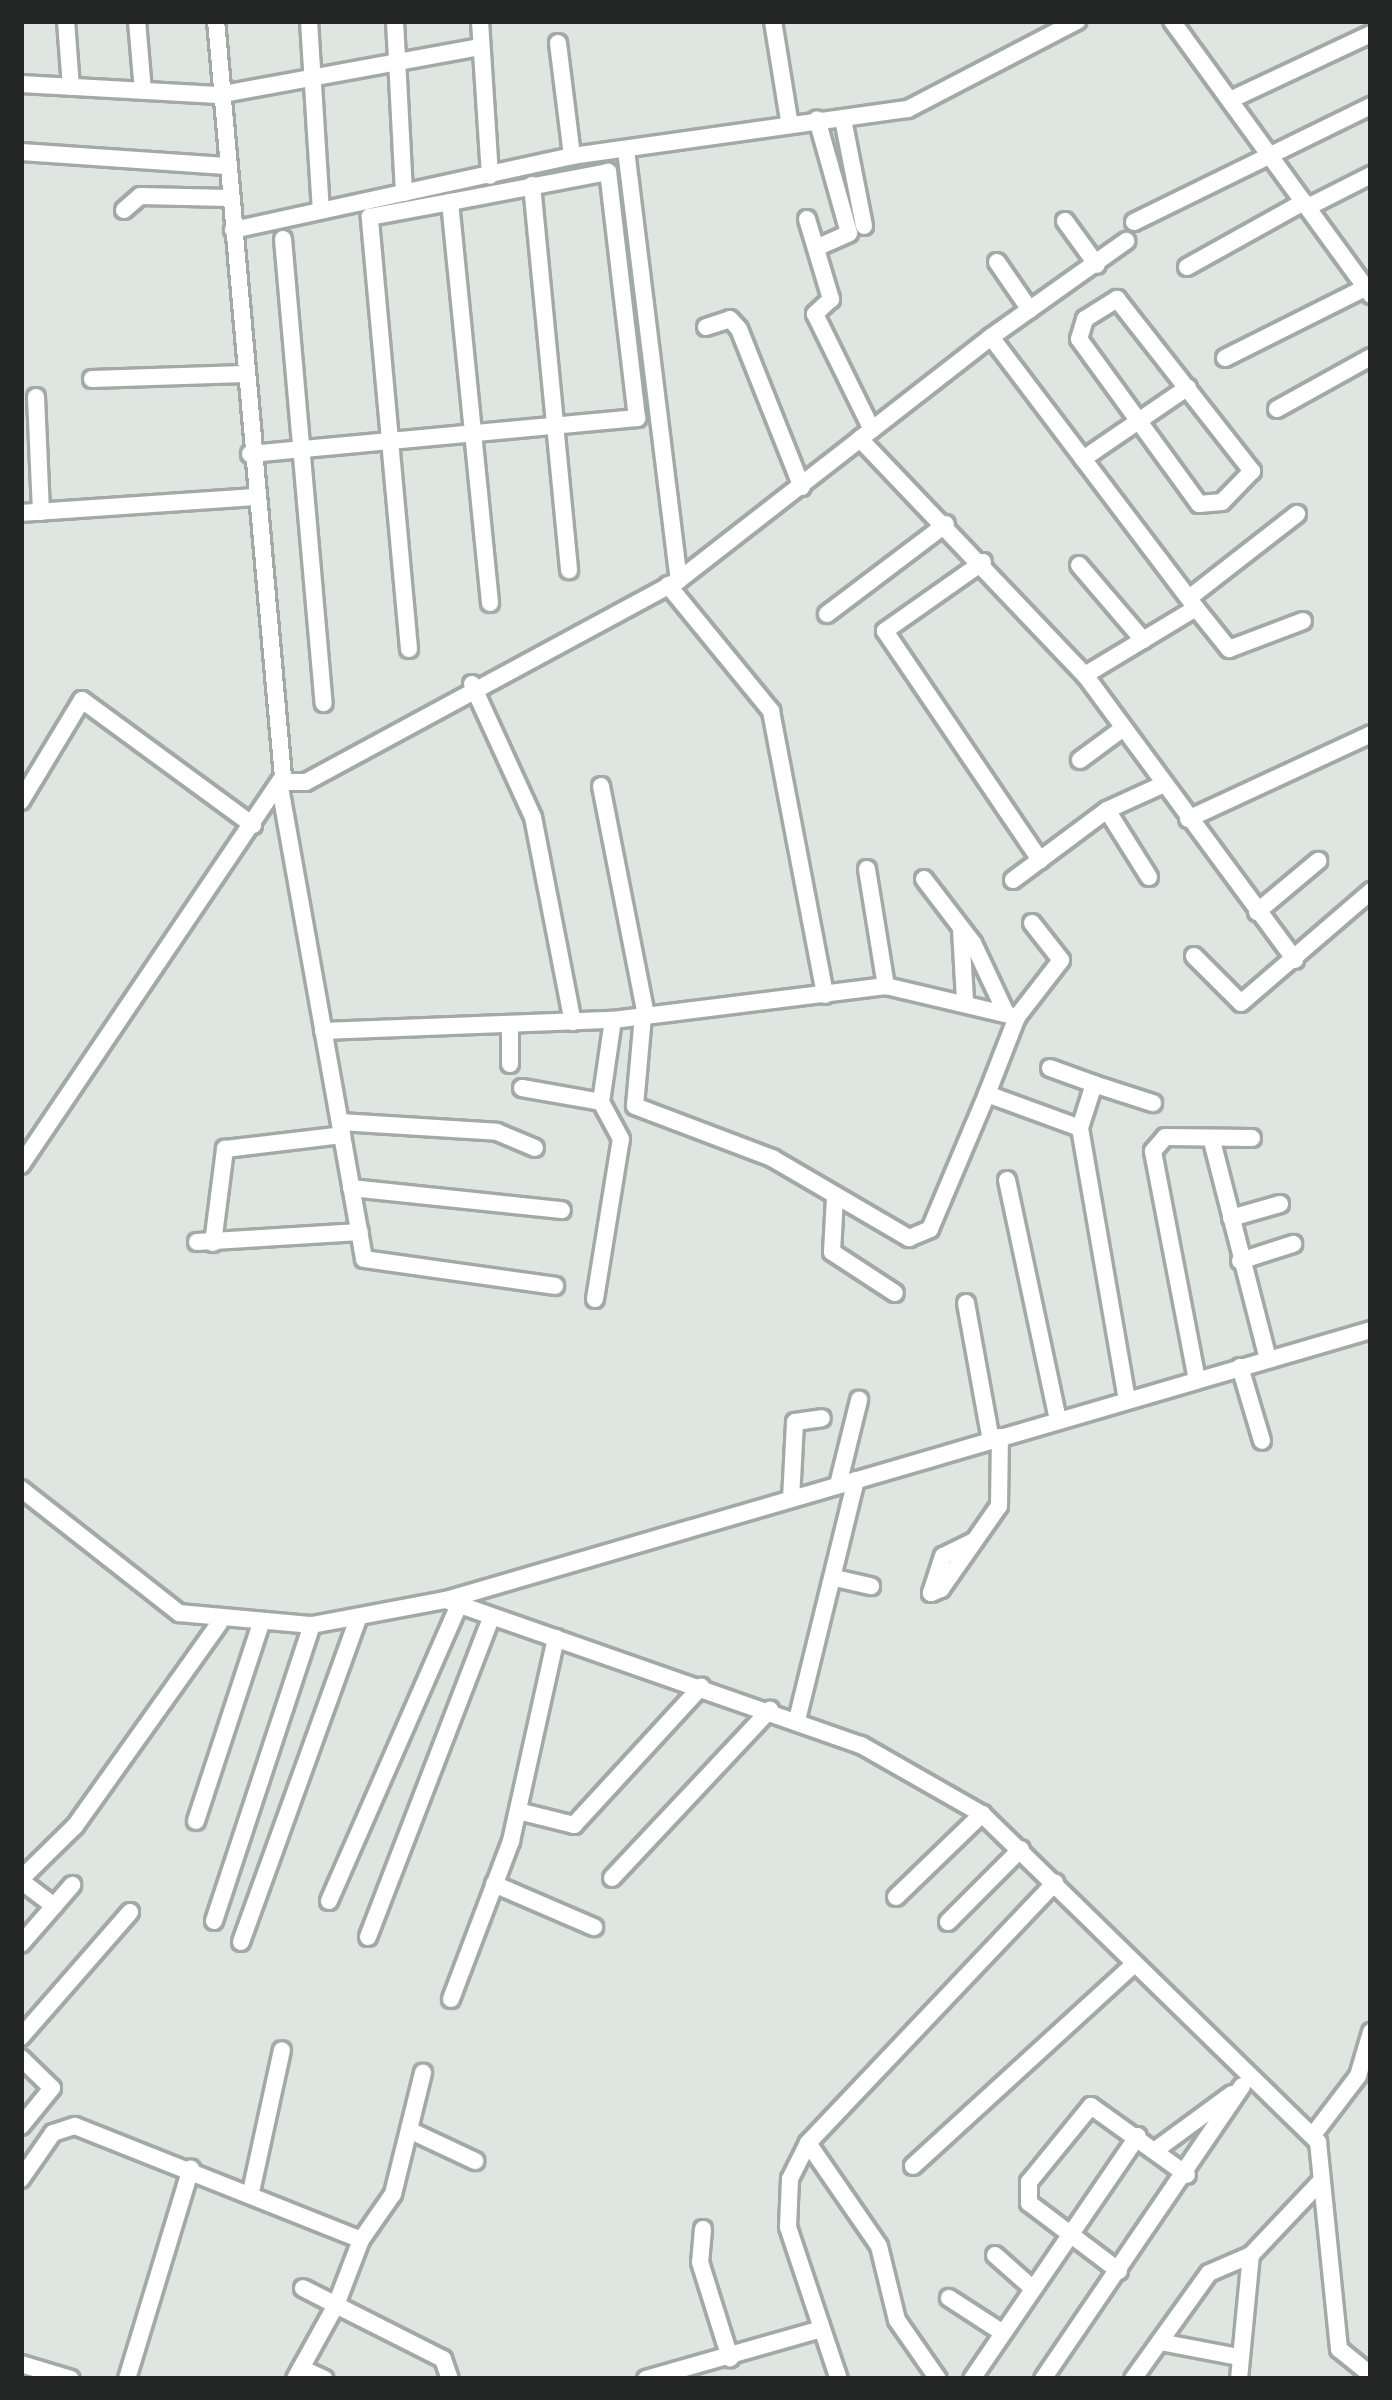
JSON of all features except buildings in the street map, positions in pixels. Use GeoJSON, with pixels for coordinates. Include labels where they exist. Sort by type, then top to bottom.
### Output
{"type":"FeatureCollection","features":[{"type":"Feature","properties":{"kind":"street"},"geometry":{"type":"LineString","coordinates":[[66,21],[71,87]]}},
{"type":"Feature","properties":{"kind":"street"},"geometry":{"type":"LineString","coordinates":[[136,21],[143,91]]}},
{"type":"Feature","properties":{"kind":"street"},"geometry":{"type":"LineString","coordinates":[[216,21],[218,95],[280,784],[359,1232],[368,1263],[555,1286]]}},
{"type":"Feature","properties":{"kind":"street"},"geometry":{"type":"LineString","coordinates":[[310,21],[321,210]]}},
{"type":"Feature","properties":{"kind":"street"},"geometry":{"type":"LineString","coordinates":[[395,21],[404,193]]}},
{"type":"Feature","properties":{"kind":"street"},"geometry":{"type":"LineString","coordinates":[[480,21],[490,176]]}},
{"type":"Feature","properties":{"kind":"street"},"geometry":{"type":"LineString","coordinates":[[772,21],[789,120]]}},
{"type":"Feature","properties":{"kind":"street"},"geometry":{"type":"LineString","coordinates":[[233,230],[572,156],[789,120],[844,118],[919,106],[1077,21]]}},
{"type":"Feature","properties":{"kind":"street"},"geometry":{"type":"LineString","coordinates":[[1172,21],[1369,289],[1225,358]]}},
{"type":"Feature","properties":{"kind":"street"},"geometry":{"type":"LineString","coordinates":[[1230,100],[1371,34]]}},
{"type":"Feature","properties":{"kind":"street"},"geometry":{"type":"LineString","coordinates":[[558,43],[572,156]]}},
{"type":"Feature","properties":{"kind":"street"},"geometry":{"type":"LineString","coordinates":[[21,84],[218,95],[480,47]]}},
{"type":"Feature","properties":{"kind":"street"},"geometry":{"type":"LineString","coordinates":[[1134,221],[1371,106]]}},
{"type":"Feature","properties":{"kind":"street"},"geometry":{"type":"LineString","coordinates":[[844,118],[864,226]]}},
{"type":"Feature","properties":{"kind":"street"},"geometry":{"type":"LineString","coordinates":[[816,248],[849,233],[817,119]]}},
{"type":"Feature","properties":{"kind":"street"},"geometry":{"type":"LineString","coordinates":[[626,150],[673,582],[771,711],[825,995]]}},
{"type":"Feature","properties":{"kind":"street"},"geometry":{"type":"LineString","coordinates":[[21,152],[226,166]]}},
{"type":"Feature","properties":{"kind":"street"},"geometry":{"type":"LineString","coordinates":[[250,454],[391,442],[556,427],[638,412],[608,173],[368,218],[391,442],[409,649]]}},
{"type":"Feature","properties":{"kind":"street"},"geometry":{"type":"LineString","coordinates":[[1187,267],[1371,175]]}},
{"type":"Feature","properties":{"kind":"street"},"geometry":{"type":"LineString","coordinates":[[532,185],[568,570]]}},
{"type":"Feature","properties":{"kind":"street"},"geometry":{"type":"LineString","coordinates":[[124,210],[140,196],[230,199]]}},
{"type":"Feature","properties":{"kind":"street"},"geometry":{"type":"LineString","coordinates":[[450,202],[490,603]]}},
{"type":"Feature","properties":{"kind":"street"},"geometry":{"type":"LineString","coordinates":[[806,219],[831,299],[815,313],[866,434],[1085,674],[1295,960]]}},
{"type":"Feature","properties":{"kind":"street"},"geometry":{"type":"LineString","coordinates":[[1065,221],[1096,265]]}},
{"type":"Feature","properties":{"kind":"street"},"geometry":{"type":"LineString","coordinates":[[283,239],[324,703]]}},
{"type":"Feature","properties":{"kind":"street"},"geometry":{"type":"LineString","coordinates":[[280,784],[306,782],[472,684],[673,582],[991,337],[1126,241]]}},
{"type":"Feature","properties":{"kind":"street"},"geometry":{"type":"LineString","coordinates":[[998,262],[1030,310]]}},
{"type":"Feature","properties":{"kind":"street"},"geometry":{"type":"LineString","coordinates":[[1128,302],[1188,387],[1252,471],[1222,502],[1199,504],[1079,340],[1085,319],[1128,302]]}},
{"type":"Feature","properties":{"kind":"street"},"geometry":{"type":"LineString","coordinates":[[706,327],[730,320],[739,328],[802,487]]}},
{"type":"Feature","properties":{"kind":"street"},"geometry":{"type":"LineString","coordinates":[[991,337],[1229,649],[1303,621]]}},
{"type":"Feature","properties":{"kind":"street"},"geometry":{"type":"LineString","coordinates":[[1277,409],[1371,357]]}},
{"type":"Feature","properties":{"kind":"street"},"geometry":{"type":"LineString","coordinates":[[92,379],[244,374]]}},
{"type":"Feature","properties":{"kind":"street"},"geometry":{"type":"LineString","coordinates":[[1083,459],[1188,387]]}},
{"type":"Feature","properties":{"kind":"street"},"geometry":{"type":"LineString","coordinates":[[36,397],[40,512]]}},
{"type":"Feature","properties":{"kind":"street"},"geometry":{"type":"LineString","coordinates":[[21,513],[254,497]]}},
{"type":"Feature","properties":{"kind":"street"},"geometry":{"type":"LineString","coordinates":[[1085,674],[1143,640],[1297,514]]}},
{"type":"Feature","properties":{"kind":"street"},"geometry":{"type":"LineString","coordinates":[[827,614],[946,524]]}},
{"type":"Feature","properties":{"kind":"street"},"geometry":{"type":"LineString","coordinates":[[983,562],[885,631],[1040,860]]}},
{"type":"Feature","properties":{"kind":"street"},"geometry":{"type":"LineString","coordinates":[[1079,565],[1143,640]]}},
{"type":"Feature","properties":{"kind":"street"},"geometry":{"type":"LineString","coordinates":[[472,684],[533,817],[573,1022]]}},
{"type":"Feature","properties":{"kind":"street"},"geometry":{"type":"LineString","coordinates":[[21,802],[82,700],[254,825]]}},
{"type":"Feature","properties":{"kind":"street"},"geometry":{"type":"LineString","coordinates":[[1080,760],[1122,728]]}},
{"type":"Feature","properties":{"kind":"street"},"geometry":{"type":"LineString","coordinates":[[1188,819],[1371,734]]}},
{"type":"Feature","properties":{"kind":"street"},"geometry":{"type":"LineString","coordinates":[[21,1165],[280,784]]}},
{"type":"Feature","properties":{"kind":"street"},"geometry":{"type":"LineString","coordinates":[[1013,880],[1107,810],[1164,784]]}},
{"type":"Feature","properties":{"kind":"street"},"geometry":{"type":"LineString","coordinates":[[601,786],[645,1016],[635,1106],[772,1158],[835,1197],[924,1237],[987,1094],[1011,1014],[1061,960],[1031,923]]}},
{"type":"Feature","properties":{"kind":"street"},"geometry":{"type":"LineString","coordinates":[[1107,810],[1149,877]]}},
{"type":"Feature","properties":{"kind":"street"},"geometry":{"type":"LineString","coordinates":[[1257,912],[1318,861]]}},
{"type":"Feature","properties":{"kind":"street"},"geometry":{"type":"LineString","coordinates":[[867,869],[886,986]]}},
{"type":"Feature","properties":{"kind":"street"},"geometry":{"type":"LineString","coordinates":[[924,879],[961,929],[1011,1014]]}},
{"type":"Feature","properties":{"kind":"street"},"geometry":{"type":"LineString","coordinates":[[1194,956],[1236,1003],[1295,960],[1371,891]]}},
{"type":"Feature","properties":{"kind":"street"},"geometry":{"type":"LineString","coordinates":[[961,929],[965,1000]]}},
{"type":"Feature","properties":{"kind":"street"},"geometry":{"type":"LineString","coordinates":[[322,1031],[613,1020],[886,986],[965,1000],[1011,1014]]}},
{"type":"Feature","properties":{"kind":"street"},"geometry":{"type":"LineString","coordinates":[[595,1299],[621,1139],[601,1102],[613,1020]]}},
{"type":"Feature","properties":{"kind":"street"},"geometry":{"type":"LineString","coordinates":[[510,1024],[510,1064]]}},
{"type":"Feature","properties":{"kind":"street"},"geometry":{"type":"LineString","coordinates":[[1050,1068],[1154,1103]]}},
{"type":"Feature","properties":{"kind":"street"},"geometry":{"type":"LineString","coordinates":[[1094,1084],[1080,1128],[1127,1400]]}},
{"type":"Feature","properties":{"kind":"street"},"geometry":{"type":"LineString","coordinates":[[522,1088],[601,1102]]}},
{"type":"Feature","properties":{"kind":"street"},"geometry":{"type":"LineString","coordinates":[[987,1094],[1080,1128]]}},
{"type":"Feature","properties":{"kind":"street"},"geometry":{"type":"LineString","coordinates":[[359,1232],[205,1243],[225,1149],[341,1128],[497,1132],[535,1148]]}},
{"type":"Feature","properties":{"kind":"street"},"geometry":{"type":"LineString","coordinates":[[1197,1380],[1154,1151],[1165,1137],[1252,1138]]}},
{"type":"Feature","properties":{"kind":"street"},"geometry":{"type":"LineString","coordinates":[[1212,1141],[1268,1359]]}},
{"type":"Feature","properties":{"kind":"street"},"geometry":{"type":"LineString","coordinates":[[1007,1180],[1058,1420]]}},
{"type":"Feature","properties":{"kind":"street"},"geometry":{"type":"LineString","coordinates":[[352,1188],[562,1210]]}},
{"type":"Feature","properties":{"kind":"street"},"geometry":{"type":"LineString","coordinates":[[835,1197],[832,1252],[895,1293]]}},
{"type":"Feature","properties":{"kind":"street"},"geometry":{"type":"LineString","coordinates":[[1231,1218],[1280,1204]]}},
{"type":"Feature","properties":{"kind":"street"},"geometry":{"type":"LineString","coordinates":[[1240,1261],[1293,1244]]}},
{"type":"Feature","properties":{"kind":"street"},"geometry":{"type":"LineString","coordinates":[[966,1303],[996,1439],[999,1506],[974,1541]]}},
{"type":"Feature","properties":{"kind":"street"},"geometry":{"type":"LineString","coordinates":[[21,1489],[167,1606],[219,1623],[312,1625],[452,1604],[791,1498],[1371,1330]]}},
{"type":"Feature","properties":{"kind":"street"},"geometry":{"type":"LineString","coordinates":[[1240,1367],[1262,1441]]}},
{"type":"Feature","properties":{"kind":"street"},"geometry":{"type":"LineString","coordinates":[[797,1720],[836,1579],[860,1400]]}},
{"type":"Feature","properties":{"kind":"street"},"geometry":{"type":"LineString","coordinates":[[791,1498],[795,1422],[822,1418]]}},
{"type":"Feature","properties":{"kind":"street"},"geometry":{"type":"LineString","coordinates":[[836,1579],[871,1586]]}},
{"type":"Feature","properties":{"kind":"street"},"geometry":{"type":"LineString","coordinates":[[452,1604],[770,1710],[909,1766],[982,1814],[1021,1849],[1246,2082],[1313,2134]]}},
{"type":"Feature","properties":{"kind":"street"},"geometry":{"type":"LineString","coordinates":[[329,1901],[452,1604]]}},
{"type":"Feature","properties":{"kind":"street"},"geometry":{"type":"LineString","coordinates":[[241,1942],[358,1618]]}},
{"type":"Feature","properties":{"kind":"street"},"geometry":{"type":"LineString","coordinates":[[368,1937],[491,1619]]}},
{"type":"Feature","properties":{"kind":"street"},"geometry":{"type":"LineString","coordinates":[[54,1906],[21,1880],[76,1826],[219,1623]]}},
{"type":"Feature","properties":{"kind":"street"},"geometry":{"type":"LineString","coordinates":[[214,1921],[312,1625]]}},
{"type":"Feature","properties":{"kind":"street"},"geometry":{"type":"LineString","coordinates":[[196,1821],[260,1626]]}},
{"type":"Feature","properties":{"kind":"street"},"geometry":{"type":"LineString","coordinates":[[452,1999],[518,1811],[556,1638]]}},
{"type":"Feature","properties":{"kind":"street"},"geometry":{"type":"LineString","coordinates":[[518,1811],[574,1826],[701,1687]]}},
{"type":"Feature","properties":{"kind":"street"},"geometry":{"type":"LineString","coordinates":[[612,1878],[770,1710]]}},
{"type":"Feature","properties":{"kind":"street"},"geometry":{"type":"LineString","coordinates":[[896,1897],[982,1814]]}},
{"type":"Feature","properties":{"kind":"street"},"geometry":{"type":"LineString","coordinates":[[948,1922],[1021,1849]]}},
{"type":"Feature","properties":{"kind":"street"},"geometry":{"type":"LineString","coordinates":[[833,2376],[815,2331],[788,2227],[790,2179],[808,2143],[1055,1883]]}},
{"type":"Feature","properties":{"kind":"street"},"geometry":{"type":"LineString","coordinates":[[494,1884],[594,1927]]}},
{"type":"Feature","properties":{"kind":"street"},"geometry":{"type":"LineString","coordinates":[[21,1944],[72,1885]]}},
{"type":"Feature","properties":{"kind":"street"},"geometry":{"type":"LineString","coordinates":[[21,2037],[130,1912]]}},
{"type":"Feature","properties":{"kind":"street"},"geometry":{"type":"LineString","coordinates":[[913,2167],[1133,1965]]}},
{"type":"Feature","properties":{"kind":"street"},"geometry":{"type":"LineString","coordinates":[[1371,2032],[1358,2076],[1313,2134],[1339,2349],[1371,2375]]}},
{"type":"Feature","properties":{"kind":"street"},"geometry":{"type":"LineString","coordinates":[[251,2192],[282,2050]]}},
{"type":"Feature","properties":{"kind":"street"},"geometry":{"type":"LineString","coordinates":[[21,2058],[52,2088],[21,2126]]}},
{"type":"Feature","properties":{"kind":"street"},"geometry":{"type":"LineString","coordinates":[[325,2379],[298,2373],[336,2305],[361,2240],[382,2220],[411,2131],[423,2073]]}},
{"type":"Feature","properties":{"kind":"street"},"geometry":{"type":"LineString","coordinates":[[1157,2150],[1246,2082]]}},
{"type":"Feature","properties":{"kind":"street"},"geometry":{"type":"LineString","coordinates":[[1043,2379],[1246,2082]]}},
{"type":"Feature","properties":{"kind":"street"},"geometry":{"type":"LineString","coordinates":[[1120,2271],[1068,2234],[1024,2191],[1077,2113],[1097,2108],[1186,2175]]}},
{"type":"Feature","properties":{"kind":"street"},"geometry":{"type":"LineString","coordinates":[[21,2179],[67,2126],[191,2168],[361,2240]]}},
{"type":"Feature","properties":{"kind":"street"},"geometry":{"type":"LineString","coordinates":[[411,2131],[475,2161]]}},
{"type":"Feature","properties":{"kind":"street"},"geometry":{"type":"LineString","coordinates":[[971,2379],[1138,2137]]}},
{"type":"Feature","properties":{"kind":"street"},"geometry":{"type":"LineString","coordinates":[[808,2143],[879,2246],[897,2320],[938,2379]]}},
{"type":"Feature","properties":{"kind":"street"},"geometry":{"type":"LineString","coordinates":[[127,2379],[191,2168]]}},
{"type":"Feature","properties":{"kind":"street"},"geometry":{"type":"LineString","coordinates":[[1132,2379],[1220,2263],[1251,2254],[1319,2182]]}},
{"type":"Feature","properties":{"kind":"street"},"geometry":{"type":"LineString","coordinates":[[704,2229],[700,2262],[733,2358],[723,2379]]}},
{"type":"Feature","properties":{"kind":"street"},"geometry":{"type":"LineString","coordinates":[[995,2254],[1031,2287]]}},
{"type":"Feature","properties":{"kind":"street"},"geometry":{"type":"LineString","coordinates":[[1239,2379],[1251,2254]]}},
{"type":"Feature","properties":{"kind":"street"},"geometry":{"type":"LineString","coordinates":[[303,2288],[443,2360],[450,2379]]}},
{"type":"Feature","properties":{"kind":"street"},"geometry":{"type":"LineString","coordinates":[[949,2298],[1000,2331]]}},
{"type":"Feature","properties":{"kind":"street"},"geometry":{"type":"LineString","coordinates":[[646,2379],[815,2331]]}},
{"type":"Feature","properties":{"kind":"street"},"geometry":{"type":"LineString","coordinates":[[1160,2342],[1239,2357]]}},
{"type":"Feature","properties":{"kind":"street"},"geometry":{"type":"LineString","coordinates":[[21,2364],[71,2379]]}}]}
